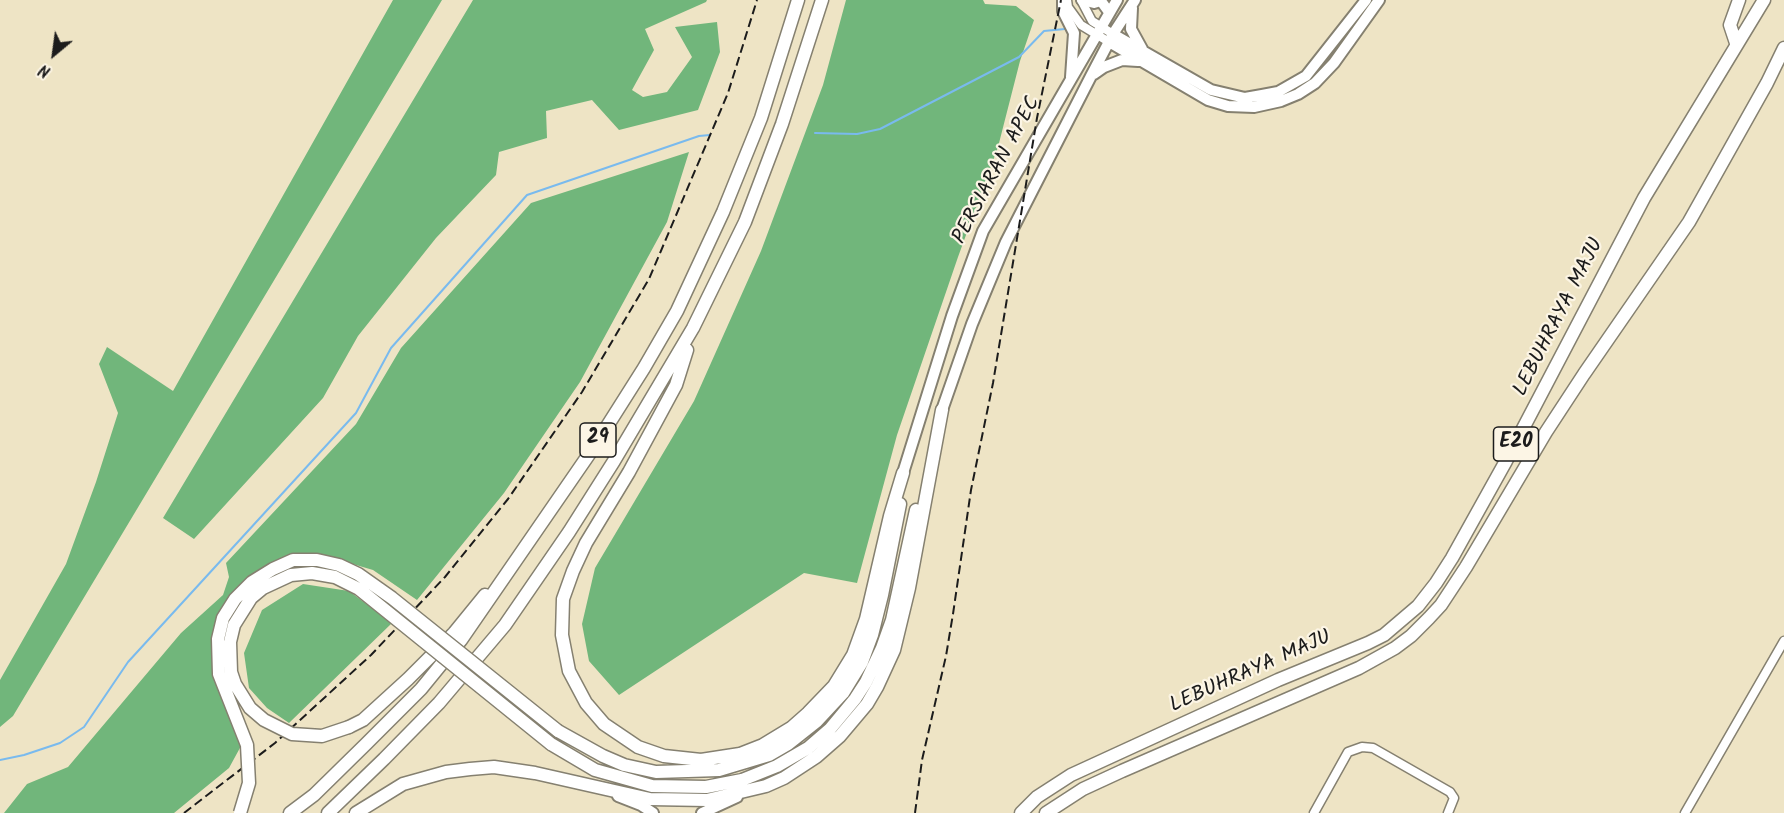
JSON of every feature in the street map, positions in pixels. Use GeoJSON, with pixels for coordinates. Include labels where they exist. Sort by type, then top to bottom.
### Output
{"type":"FeatureCollection","features":[{"type":"Feature","properties":{"kind":"highway","name":"29"},"geometry":{"type":"LineString","coordinates":[[290,813],[314,795],[421,688],[461,640],[594,447],[677,311],[723,212],[761,118],[798,0]]}},
{"type":"Feature","properties":{"kind":"highway","name":"29"},"geometry":{"type":"LineString","coordinates":[[327,813],[439,704],[505,625],[609,470],[693,328],[745,222],[782,124],[822,0]]}},
{"type":"Feature","properties":{"kind":"highway"},"geometry":{"type":"LineString","coordinates":[[1736,43],[1730,25],[1738,0]]}},
{"type":"Feature","properties":{"kind":"highway","name":"LEBUHRAYA MAJU"},"geometry":{"type":"LineString","coordinates":[[1021,813],[1037,797],[1071,775],[1278,680],[1368,643],[1384,635],[1418,606],[1452,558],[1556,369],[1644,198],[1680,135],[1716,81],[1736,43],[1764,0]]}},
{"type":"Feature","properties":{"kind":"highway","name":"LEBUHRAYA MAJU"},"geometry":{"type":"LineString","coordinates":[[1046,813],[1083,789],[1359,668],[1395,648],[1430,618],[1466,567],[1546,432],[1578,383],[1689,222],[1767,83],[1784,48]]}},
{"type":"Feature","properties":{"kind":"highway"},"geometry":{"type":"LineString","coordinates":[[1767,83],[1784,68]]}},
{"type":"Feature","properties":{"kind":"highway"},"geometry":{"type":"LineString","coordinates":[[693,328],[676,385],[629,472],[586,543],[563,600],[562,635],[569,671],[586,703],[604,724],[638,747],[664,756],[701,760],[740,754],[763,745],[791,728],[834,686],[853,655],[866,619],[890,516],[903,473]]}},
{"type":"Feature","properties":{"kind":"highway"},"geometry":{"type":"LineString","coordinates":[[545,518],[454,633],[363,720],[349,728],[322,736],[292,734],[264,720],[250,708],[235,684],[231,672],[230,642],[234,625],[251,598],[263,588],[291,575],[312,573],[335,578],[359,589],[551,744],[595,771],[652,786],[706,788],[742,780],[777,766],[808,748],[830,729],[866,682],[892,620],[915,513],[942,410]]}},
{"type":"Feature","properties":{"kind":"highway"},"geometry":{"type":"LineString","coordinates":[[356,813],[403,784],[446,772],[470,769],[494,767],[535,773],[650,798],[707,800],[766,786],[784,778],[816,757],[840,736],[867,704],[894,650],[900,630],[942,410]]}},
{"type":"Feature","properties":{"kind":"highway"},"geometry":{"type":"LineString","coordinates":[[240,813],[249,783],[247,745],[219,674],[218,639],[223,618],[235,599],[252,582],[273,569],[293,560],[316,560],[339,565],[358,574],[392,598],[558,731],[624,765],[656,772],[703,771],[735,766],[769,755],[799,737],[818,721],[843,693],[862,662],[872,635],[898,520],[903,473]]}},
{"type":"Feature","properties":{"kind":"main road"},"geometry":{"type":"LineString","coordinates":[[1065,0],[1063,11],[1074,33],[1070,62],[1071,78]]}},
{"type":"Feature","properties":{"kind":"main road"},"geometry":{"type":"LineString","coordinates":[[1081,0],[1094,3],[1101,1],[1109,12]]}},
{"type":"Feature","properties":{"kind":"main road","name":"PERSIARAN APEC"},"geometry":{"type":"LineString","coordinates":[[903,473],[952,316],[983,231],[1117,0]]}},
{"type":"Feature","properties":{"kind":"main road"},"geometry":{"type":"LineString","coordinates":[[1111,38],[1145,58],[1202,86],[1222,94],[1245,98],[1278,92],[1306,76],[1366,0]]}},
{"type":"Feature","properties":{"kind":"main road"},"geometry":{"type":"LineString","coordinates":[[1133,3],[1131,29],[1145,58],[1198,95],[1218,104],[1238,107],[1254,106],[1298,94],[1321,77],[1334,63],[1379,0]]}},
{"type":"Feature","properties":{"kind":"main road","name":"PERSIARAN APEC"},"geometry":{"type":"LineString","coordinates":[[942,410],[972,324],[1006,242],[1111,38],[1133,3]]}},
{"type":"Feature","properties":{"kind":"main road"},"geometry":{"type":"LineString","coordinates":[[1091,76],[1104,67],[1122,60],[1145,58]]}},
{"type":"Feature","properties":{"kind":"main road"},"geometry":{"type":"LineString","coordinates":[[591,786],[641,805],[653,813]]}},
{"type":"Feature","properties":{"kind":"main road"},"geometry":{"type":"LineString","coordinates":[[702,813],[766,786]]}},
{"type":"Feature","properties":{"kind":"street"},"geometry":{"type":"LineString","coordinates":[[1065,0],[1081,26],[1111,38]]}},
{"type":"Feature","properties":{"kind":"street"},"geometry":{"type":"LineString","coordinates":[[1081,0],[1098,31]]}},
{"type":"Feature","properties":{"kind":"street"},"geometry":{"type":"LineString","coordinates":[[1685,813],[1784,641]]}},
{"type":"Feature","properties":{"kind":"street"},"geometry":{"type":"LineString","coordinates":[[1314,813],[1348,752],[1362,747],[1373,748],[1450,792],[1454,798],[1448,813]]}},
{"type":"Feature","properties":{"kind":"green space"},"geometry":{"type":"Polygon","coordinates":[[[393,0],[442,0],[13,716],[0,727],[0,680],[66,564],[118,413],[99,364],[107,347],[173,391],[393,0]]]}},
{"type":"Feature","properties":{"kind":"green space"},"geometry":{"type":"Polygon","coordinates":[[[473,0],[707,0],[645,29],[654,50],[632,90],[643,97],[667,92],[692,57],[675,27],[717,22],[720,52],[698,110],[619,130],[592,100],[546,111],[547,138],[499,152],[496,175],[436,238],[358,336],[323,398],[194,539],[163,518],[473,0]]]}},
{"type":"Feature","properties":{"kind":"green space"},"geometry":{"type":"Polygon","coordinates":[[[846,0],[983,0],[985,4],[1016,6],[1034,20],[1020,61],[998,147],[897,435],[857,583],[804,573],[619,695],[589,661],[582,624],[595,568],[694,401],[761,251],[823,85],[846,0]]]}},
{"type":"Feature","properties":{"kind":"green space"},"geometry":{"type":"Polygon","coordinates":[[[689,152],[667,222],[580,382],[504,493],[417,600],[373,570],[329,557],[286,556],[249,578],[215,635],[241,746],[229,768],[174,813],[4,813],[27,784],[68,767],[181,633],[223,595],[229,577],[226,563],[356,424],[401,348],[531,203],[689,152]]]}},
{"type":"Feature","properties":{"kind":"green space"},"geometry":{"type":"Polygon","coordinates":[[[303,584],[349,591],[392,623],[289,723],[267,708],[249,688],[244,653],[262,610],[303,584]]]}},
{"type":"Feature","properties":{"kind":"waterway"},"geometry":{"type":"LineString","coordinates":[[815,133],[857,134],[880,129],[1019,57],[1044,31],[1065,29]]}},
{"type":"Feature","properties":{"kind":"waterway"},"geometry":{"type":"LineString","coordinates":[[0,760],[60,743],[84,727],[128,662],[356,413],[391,348],[527,195],[699,136],[710,135]]}},
{"type":"Feature","properties":{"kind":"railway"},"geometry":{"type":"LineString","coordinates":[[184,813],[275,743],[371,655],[445,577],[508,499],[582,392],[649,279],[728,93],[757,0]]}},
{"type":"Feature","properties":{"kind":"railway"},"geometry":{"type":"LineString","coordinates":[[915,813],[922,760],[946,656],[971,490],[993,383],[1037,118],[1061,0]]}}]}
